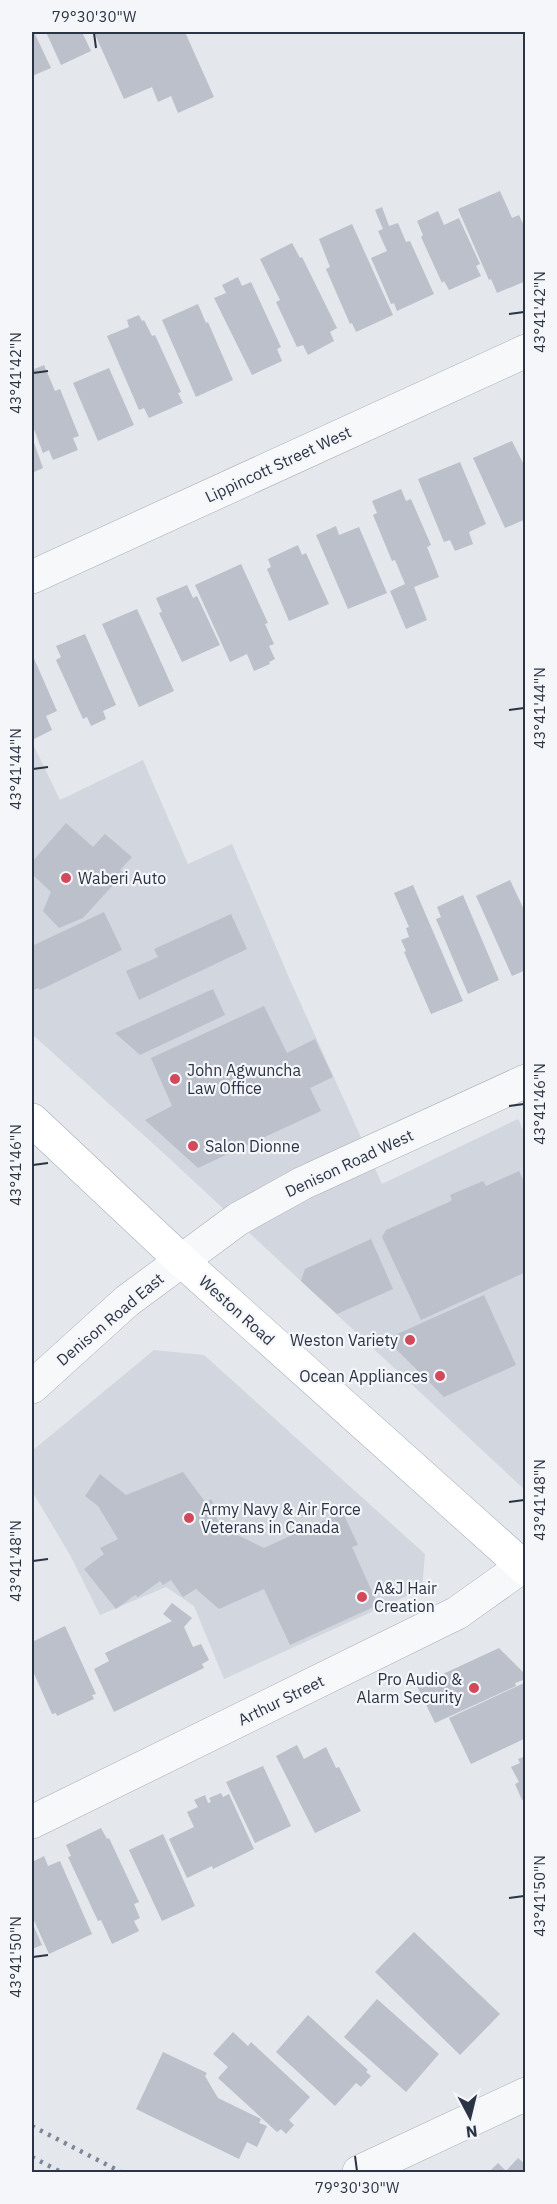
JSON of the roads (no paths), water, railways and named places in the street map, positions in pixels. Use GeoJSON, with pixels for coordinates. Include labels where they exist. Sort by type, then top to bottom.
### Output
{"type":"FeatureCollection","features":[{"type":"Feature","properties":{"kind":"main road","name":"Weston Road"},"geometry":{"type":"LineString","coordinates":[[32,1120],[182,1261],[524,1568]]}},
{"type":"Feature","properties":{"kind":"street","name":"Lippincott Street West"},"geometry":{"type":"LineString","coordinates":[[32,578],[525,351]]}},
{"type":"Feature","properties":{"kind":"street","name":"Denison Road West"},"geometry":{"type":"LineString","coordinates":[[182,1261],[238,1219],[303,1183],[525,1081]]}},
{"type":"Feature","properties":{"kind":"street","name":"Denison Road East"},"geometry":{"type":"LineString","coordinates":[[34,1380],[127,1301],[182,1261]]}},
{"type":"Feature","properties":{"kind":"street","name":"Arthur Street"},"geometry":{"type":"LineString","coordinates":[[32,1822],[457,1613],[524,1568]]}},
{"type":"Feature","properties":{"kind":"street"},"geometry":{"type":"LineString","coordinates":[[359,2172],[525,2094]]}},
{"type":"Feature","properties":{"kind":"railway"},"geometry":{"type":"LineString","coordinates":[[32,2126],[121,2172]]}},
{"type":"Feature","properties":{"kind":"railway"},"geometry":{"type":"LineString","coordinates":[[32,2157],[61,2172]]}},
{"type":"Feature","properties":{"kind":"place","name":"Waberi Auto"},"geometry":{"type":"Point","coordinates":[66,878]}},
{"type":"Feature","properties":{"kind":"place","name":"John Agwuncha Law Office"},"geometry":{"type":"Point","coordinates":[175,1079]}},
{"type":"Feature","properties":{"kind":"place","name":"Salon Dionne"},"geometry":{"type":"Point","coordinates":[193,1146]}},
{"type":"Feature","properties":{"kind":"place","name":"Weston Variety"},"geometry":{"type":"Point","coordinates":[410,1340]}},
{"type":"Feature","properties":{"kind":"place","name":"Ocean Appliances"},"geometry":{"type":"Point","coordinates":[440,1376]}},
{"type":"Feature","properties":{"kind":"place","name":"Army Navy & Air Force Veterans in Canada"},"geometry":{"type":"Point","coordinates":[189,1518]}},
{"type":"Feature","properties":{"kind":"place","name":"A&J Hair Creation"},"geometry":{"type":"Point","coordinates":[362,1597]}},
{"type":"Feature","properties":{"kind":"place","name":"Pro Audio & Alarm Security"},"geometry":{"type":"Point","coordinates":[474,1688]}}]}
